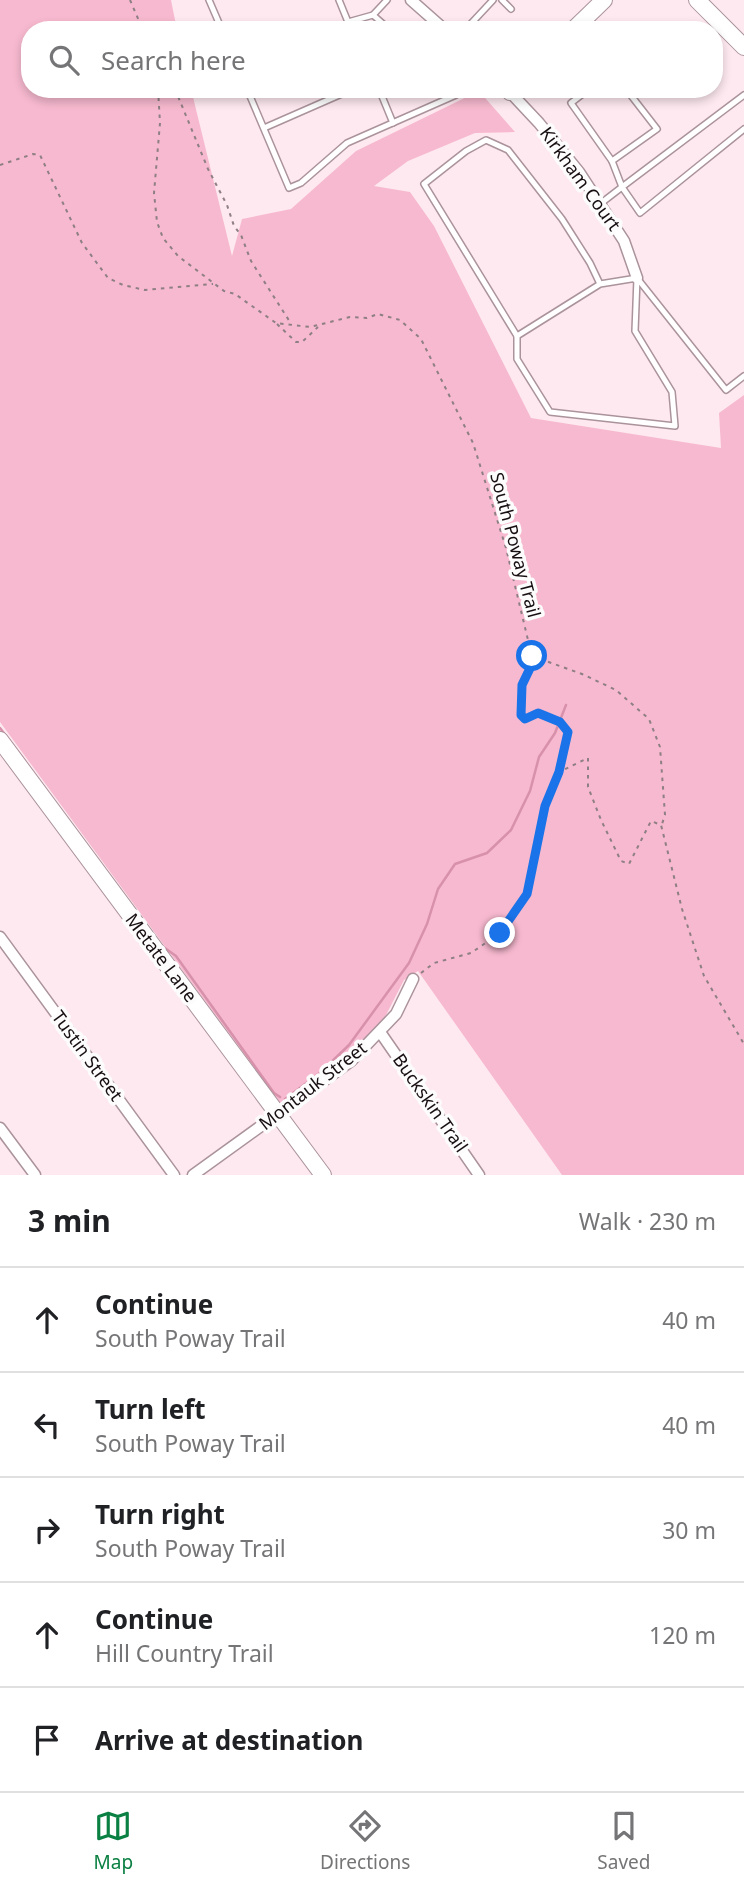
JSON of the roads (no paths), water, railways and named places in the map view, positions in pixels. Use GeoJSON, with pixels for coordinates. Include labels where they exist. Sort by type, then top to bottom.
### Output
{"type":"FeatureCollection","features":[{"type":"Feature","properties":{"kind":"street"},"geometry":{"type":"LineString","coordinates":[[411,0],[436,21]]}},
{"type":"Feature","properties":{"kind":"street"},"geometry":{"type":"LineString","coordinates":[[582,21],[604,0]]}},
{"type":"Feature","properties":{"kind":"street"},"geometry":{"type":"LineString","coordinates":[[697,0],[718,21]]}},
{"type":"Feature","properties":{"kind":"street"},"geometry":{"type":"LineString","coordinates":[[723,26],[744,47]]}},
{"type":"Feature","properties":{"kind":"street","name":"Kirkham Court"},"geometry":{"type":"LineString","coordinates":[[517,98],[564,153],[600,204],[624,241],[637,278]]}},
{"type":"Feature","properties":{"kind":"street","name":"Metate Lane"},"geometry":{"type":"LineString","coordinates":[[0,740],[323,1175]]}},
{"type":"Feature","properties":{"kind":"street","name":"Tustin Street"},"geometry":{"type":"LineString","coordinates":[[0,937],[174,1175]]}},
{"type":"Feature","properties":{"kind":"street","name":"Montauk Street"},"geometry":{"type":"LineString","coordinates":[[193,1175],[351,1060],[396,1014],[413,979]]}},
{"type":"Feature","properties":{"kind":"street","name":"Buckskin Trail"},"geometry":{"type":"LineString","coordinates":[[380,1032],[479,1175]]}},
{"type":"Feature","properties":{"kind":"street"},"geometry":{"type":"LineString","coordinates":[[0,1128],[35,1175]]}},
{"type":"Feature","properties":{"kind":"lane"},"geometry":{"type":"LineString","coordinates":[[209,0],[218,21]]}},
{"type":"Feature","properties":{"kind":"lane"},"geometry":{"type":"LineString","coordinates":[[339,0],[348,21]]}},
{"type":"Feature","properties":{"kind":"lane"},"geometry":{"type":"LineString","coordinates":[[352,21],[373,15],[387,0]]}},
{"type":"Feature","properties":{"kind":"lane"},"geometry":{"type":"LineString","coordinates":[[473,21],[493,0]]}},
{"type":"Feature","properties":{"kind":"lane"},"geometry":{"type":"LineString","coordinates":[[502,0],[511,9]]}},
{"type":"Feature","properties":{"kind":"lane"},"geometry":{"type":"LineString","coordinates":[[373,15],[380,21]]}},
{"type":"Feature","properties":{"kind":"lane"},"geometry":{"type":"LineString","coordinates":[[600,204],[744,95]]}},
{"type":"Feature","properties":{"kind":"lane"},"geometry":{"type":"LineString","coordinates":[[251,98],[289,188],[301,183],[347,143],[449,98]]}},
{"type":"Feature","properties":{"kind":"lane"},"geometry":{"type":"LineString","coordinates":[[264,128],[332,98]]}},
{"type":"Feature","properties":{"kind":"lane"},"geometry":{"type":"LineString","coordinates":[[383,98],[393,124]]}},
{"type":"Feature","properties":{"kind":"lane"},"geometry":{"type":"LineString","coordinates":[[577,98],[571,103],[612,161],[622,187],[640,213],[744,129]]}},
{"type":"Feature","properties":{"kind":"lane"},"geometry":{"type":"LineString","coordinates":[[612,161],[657,128],[633,98]]}},
{"type":"Feature","properties":{"kind":"lane"},"geometry":{"type":"LineString","coordinates":[[600,284],[562,219],[508,150],[486,139],[424,184],[517,336],[517,359],[550,412],[675,426],[672,392],[635,331],[637,278]]}},
{"type":"Feature","properties":{"kind":"lane"},"geometry":{"type":"LineString","coordinates":[[517,336],[600,284],[637,278]]}},
{"type":"Feature","properties":{"kind":"lane"},"geometry":{"type":"LineString","coordinates":[[637,278],[726,390],[744,376]]}},
{"type":"Feature","properties":{"kind":"waterway"},"geometry":{"type":"LineString","coordinates":[[285,1099],[321,1072],[349,1045],[409,963],[427,924],[438,889],[455,864],[487,853],[511,830],[530,791],[539,757],[555,733],[566,705]]}},
{"type":"Feature","properties":{"kind":"waterway"},"geometry":{"type":"LineString","coordinates":[[0,728],[25,761]]}},
{"type":"Feature","properties":{"kind":"waterway"},"geometry":{"type":"LineString","coordinates":[[162,946],[176,956],[274,1093],[280,1097]]}}]}
